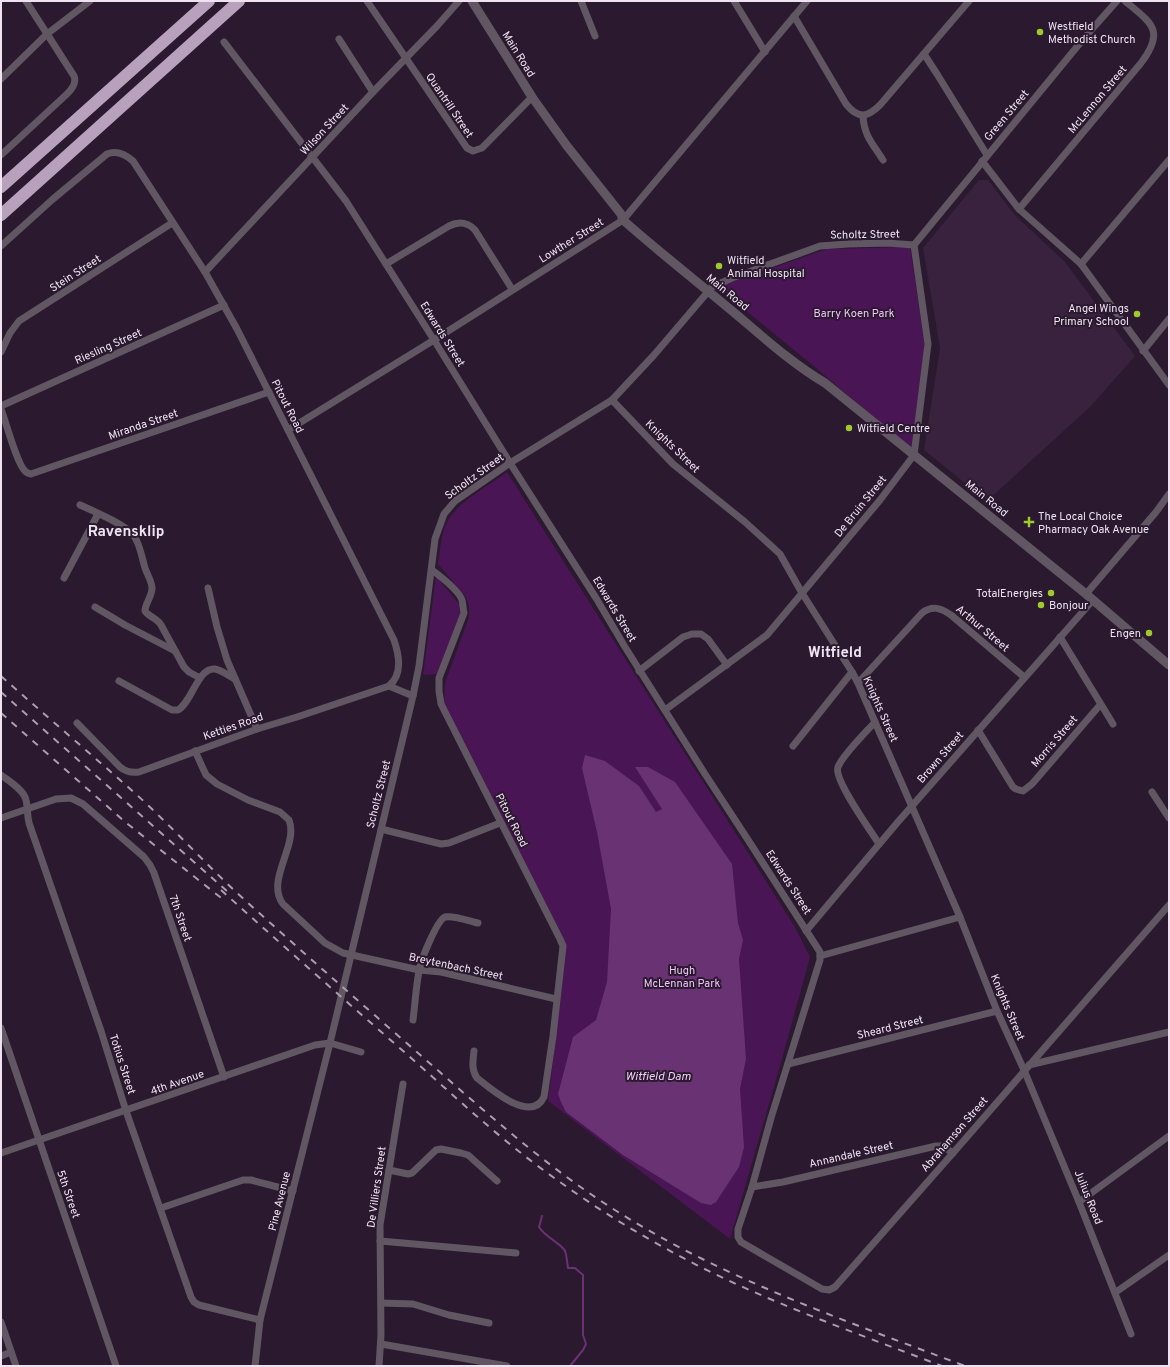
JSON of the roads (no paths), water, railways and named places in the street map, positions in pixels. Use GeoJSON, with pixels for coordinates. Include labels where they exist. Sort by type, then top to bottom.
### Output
{"type":"FeatureCollection","features":[{"type":"Feature","properties":{"kind":"highway"},"geometry":{"type":"LineString","coordinates":[[1,186],[209,1]]}},
{"type":"Feature","properties":{"kind":"highway"},"geometry":{"type":"LineString","coordinates":[[1,215],[239,1]]}},
{"type":"Feature","properties":{"kind":"street"},"geometry":{"type":"LineString","coordinates":[[1,155],[67,94],[75,83],[74,76],[26,1]]}},
{"type":"Feature","properties":{"kind":"street"},"geometry":{"type":"LineString","coordinates":[[1,78],[47,34],[90,1]]}},
{"type":"Feature","properties":{"kind":"street","name":"Quantrill Street"},"geometry":{"type":"LineString","coordinates":[[367,1],[464,145],[470,150],[482,148],[532,97]]}},
{"type":"Feature","properties":{"kind":"street","name":"Wilson Street"},"geometry":{"type":"LineString","coordinates":[[205,272],[373,92],[437,26],[458,1]]}},
{"type":"Feature","properties":{"kind":"street","name":"Main Road"},"geometry":{"type":"LineString","coordinates":[[472,1],[532,97],[567,146],[623,217],[710,289],[816,372],[825,383],[1090,597],[1169,665]]}},
{"type":"Feature","properties":{"kind":"street"},"geometry":{"type":"LineString","coordinates":[[581,1],[595,36]]}},
{"type":"Feature","properties":{"kind":"street"},"geometry":{"type":"LineString","coordinates":[[734,1],[765,52]]}},
{"type":"Feature","properties":{"kind":"street","name":"Lowther Street"},"geometry":{"type":"LineString","coordinates":[[288,430],[434,340],[623,217],[807,1]]}},
{"type":"Feature","properties":{"kind":"street"},"geometry":{"type":"LineString","coordinates":[[794,16],[846,104],[852,111],[860,115],[872,112],[880,105],[969,1]]}},
{"type":"Feature","properties":{"kind":"street","name":"Green Street"},"geometry":{"type":"LineString","coordinates":[[914,245],[1084,37],[1117,1]]}},
{"type":"Feature","properties":{"kind":"street","name":"McLennon Street"},"geometry":{"type":"LineString","coordinates":[[1019,209],[1141,62],[1152,46],[1154,34],[1151,24],[1125,1]]}},
{"type":"Feature","properties":{"kind":"street"},"geometry":{"type":"LineString","coordinates":[[339,39],[373,92]]}},
{"type":"Feature","properties":{"kind":"street","name":"Edwards Street"},"geometry":{"type":"LineString","coordinates":[[224,42],[346,201],[510,464],[592,592],[639,671],[704,774],[820,952],[820,956]]}},
{"type":"Feature","properties":{"kind":"street"},"geometry":{"type":"LineString","coordinates":[[924,54],[985,158],[1019,209],[1081,264],[1169,385]]}},
{"type":"Feature","properties":{"kind":"street"},"geometry":{"type":"LineString","coordinates":[[860,115],[866,135],[883,160]]}},
{"type":"Feature","properties":{"kind":"street","name":"Pitout Road"},"geometry":{"type":"LineString","coordinates":[[1,246],[107,154],[118,152],[124,154],[132,161],[205,272],[224,305],[394,640],[398,652],[399,664],[395,680],[389,686]]}},
{"type":"Feature","properties":{"kind":"street"},"geometry":{"type":"LineString","coordinates":[[1081,264],[1169,160]]}},
{"type":"Feature","properties":{"kind":"street","name":"Stein Street"},"geometry":{"type":"LineString","coordinates":[[1,352],[10,332],[19,321],[172,223]]}},
{"type":"Feature","properties":{"kind":"street"},"geometry":{"type":"LineString","coordinates":[[386,264],[449,226],[463,223],[470,225],[475,230],[512,290]]}},
{"type":"Feature","properties":{"kind":"street","name":"Scholtz Street"},"geometry":{"type":"LineString","coordinates":[[330,1043],[413,696],[419,666],[437,532],[447,510],[460,497],[612,400],[710,289],[732,278],[820,246],[887,243],[914,245]]}},
{"type":"Feature","properties":{"kind":"street","name":"De Bruin Street"},"geometry":{"type":"LineString","coordinates":[[665,710],[765,637],[880,500],[914,455],[928,344],[914,245]]}},
{"type":"Feature","properties":{"kind":"street","name":"Riesling Street"},"geometry":{"type":"LineString","coordinates":[[1,408],[224,305]]}},
{"type":"Feature","properties":{"kind":"street"},"geometry":{"type":"LineString","coordinates":[[1143,350],[1169,319]]}},
{"type":"Feature","properties":{"kind":"street","name":"Miranda Street"},"geometry":{"type":"LineString","coordinates":[[1,408],[20,462],[25,471],[28,473],[34,473],[269,392]]}},
{"type":"Feature","properties":{"kind":"street","name":"Knights Street"},"geometry":{"type":"LineString","coordinates":[[612,400],[673,464],[744,522],[782,558],[858,683],[960,917],[997,1011],[1026,1067]]}},
{"type":"Feature","properties":{"kind":"street","name":"Brown Street"},"geometry":{"type":"LineString","coordinates":[[806,931],[879,844],[1060,637],[1169,494]]}},
{"type":"Feature","properties":{"kind":"street"},"geometry":{"type":"LineString","coordinates":[[80,505],[126,529],[135,537],[152,585],[152,592],[146,605],[145,612],[158,620],[186,670],[200,678]]}},
{"type":"Feature","properties":{"kind":"street"},"geometry":{"type":"LineString","coordinates":[[64,578],[98,514]]}},
{"type":"Feature","properties":{"kind":"street","name":"Pitout Road"},"geometry":{"type":"LineString","coordinates":[[432,570],[459,595],[464,613],[440,678],[439,691],[441,704],[562,944],[563,950],[556,999],[553,1036],[542,1102],[532,1106],[515,1104],[505,1099],[477,1078],[474,1074],[472,1067],[474,1051]]}},
{"type":"Feature","properties":{"kind":"street"},"geometry":{"type":"LineString","coordinates":[[208,588],[224,652],[257,729]]}},
{"type":"Feature","properties":{"kind":"street"},"geometry":{"type":"LineString","coordinates":[[94,607],[125,626],[175,651]]}},
{"type":"Feature","properties":{"kind":"street","name":"Arthur Street"},"geometry":{"type":"LineString","coordinates":[[858,683],[922,613],[926,610],[937,608],[951,615],[1024,678]]}},
{"type":"Feature","properties":{"kind":"street"},"geometry":{"type":"LineString","coordinates":[[639,671],[683,637],[692,634],[701,634],[708,639],[726,665]]}},
{"type":"Feature","properties":{"kind":"street"},"geometry":{"type":"LineString","coordinates":[[1060,637],[1100,705],[1113,724]]}},
{"type":"Feature","properties":{"kind":"street"},"geometry":{"type":"LineString","coordinates":[[119,681],[172,710],[178,710],[187,702],[200,678],[206,671],[215,669],[235,679]]}},
{"type":"Feature","properties":{"kind":"street"},"geometry":{"type":"LineString","coordinates":[[793,746],[852,672]]}},
{"type":"Feature","properties":{"kind":"street"},"geometry":{"type":"LineString","coordinates":[[389,686],[413,696]]}},
{"type":"Feature","properties":{"kind":"street","name":"Ketties Road"},"geometry":{"type":"LineString","coordinates":[[77,723],[120,767],[128,772],[139,772],[257,729],[389,686]]}},
{"type":"Feature","properties":{"kind":"street","name":"Morris Street"},"geometry":{"type":"LineString","coordinates":[[978,730],[1013,787],[1016,790],[1023,791],[1032,784],[1100,705]]}},
{"type":"Feature","properties":{"kind":"street"},"geometry":{"type":"LineString","coordinates":[[875,722],[840,762],[837,771],[838,778],[879,844]]}},
{"type":"Feature","properties":{"kind":"street","name":"Breytenbach Street"},"geometry":{"type":"LineString","coordinates":[[196,751],[206,775],[216,784],[248,800],[280,812],[289,820],[291,831],[277,884],[278,897],[283,904],[325,943],[336,950],[352,956],[419,970],[441,972],[556,999]]}},
{"type":"Feature","properties":{"kind":"street","name":"Totius Street"},"geometry":{"type":"LineString","coordinates":[[1,775],[23,794],[26,802],[29,823],[98,1024],[126,1111],[191,1297],[194,1302],[206,1307],[260,1320]]}},
{"type":"Feature","properties":{"kind":"street"},"geometry":{"type":"LineString","coordinates":[[1152,792],[1169,818]]}},
{"type":"Feature","properties":{"kind":"street","name":"7th Street"},"geometry":{"type":"LineString","coordinates":[[26,809],[56,799],[71,798],[83,804],[144,857],[152,869],[224,1077]]}},
{"type":"Feature","properties":{"kind":"street"},"geometry":{"type":"LineString","coordinates":[[1,818],[26,809]]}},
{"type":"Feature","properties":{"kind":"street"},"geometry":{"type":"LineString","coordinates":[[381,830],[441,844],[500,822]]}},
{"type":"Feature","properties":{"kind":"street","name":"Abrahamson Street"},"geometry":{"type":"LineString","coordinates":[[752,1187],[738,1229],[738,1237],[741,1242],[822,1289],[829,1290],[834,1287],[1169,905]]}},
{"type":"Feature","properties":{"kind":"street"},"geometry":{"type":"LineString","coordinates":[[413,1020],[419,970],[435,929],[443,918],[451,916],[478,923]]}},
{"type":"Feature","properties":{"kind":"street"},"geometry":{"type":"LineString","coordinates":[[752,1187],[771,1118],[820,956],[960,917]]}},
{"type":"Feature","properties":{"kind":"street","name":"Sheard Street"},"geometry":{"type":"LineString","coordinates":[[788,1064],[997,1011]]}},
{"type":"Feature","properties":{"kind":"street","name":"5th Street"},"geometry":{"type":"LineString","coordinates":[[1,1028],[116,1366]]}},
{"type":"Feature","properties":{"kind":"street"},"geometry":{"type":"LineString","coordinates":[[1026,1067],[1169,1032]]}},
{"type":"Feature","properties":{"kind":"street","name":"4th Avenue"},"geometry":{"type":"LineString","coordinates":[[1,1154],[315,1045],[330,1043],[362,1052]]}},
{"type":"Feature","properties":{"kind":"street","name":"Pine Avenue"},"geometry":{"type":"LineString","coordinates":[[255,1366],[260,1320],[330,1043]]}},
{"type":"Feature","properties":{"kind":"street","name":"Julius Road"},"geometry":{"type":"LineString","coordinates":[[1026,1067],[1116,1292],[1131,1334]]}},
{"type":"Feature","properties":{"kind":"street","name":"De Villiers Street"},"geometry":{"type":"LineString","coordinates":[[379,1366],[381,1344],[380,1241],[382,1211],[404,1084]]}},
{"type":"Feature","properties":{"kind":"street"},"geometry":{"type":"LineString","coordinates":[[1079,1202],[1169,1136]]}},
{"type":"Feature","properties":{"kind":"street","name":"Annandale Street"},"geometry":{"type":"LineString","coordinates":[[752,1187],[783,1182],[936,1146],[942,1146],[953,1153]]}},
{"type":"Feature","properties":{"kind":"street"},"geometry":{"type":"LineString","coordinates":[[389,1170],[412,1174],[436,1150],[441,1149],[468,1155],[498,1181]]}},
{"type":"Feature","properties":{"kind":"street"},"geometry":{"type":"LineString","coordinates":[[161,1208],[243,1180],[251,1180],[293,1191]]}},
{"type":"Feature","properties":{"kind":"street"},"geometry":{"type":"LineString","coordinates":[[380,1241],[516,1253]]}},
{"type":"Feature","properties":{"kind":"street"},"geometry":{"type":"LineString","coordinates":[[1116,1292],[1169,1255]]}},
{"type":"Feature","properties":{"kind":"street"},"geometry":{"type":"LineString","coordinates":[[381,1303],[413,1304],[449,1315],[489,1323]]}},
{"type":"Feature","properties":{"kind":"street"},"geometry":{"type":"LineString","coordinates":[[1,1322],[16,1366]]}},
{"type":"Feature","properties":{"kind":"street"},"geometry":{"type":"LineString","coordinates":[[381,1344],[507,1366]]}},
{"type":"Feature","properties":{"kind":"street"},"geometry":{"type":"LineString","coordinates":[[1,1356],[11,1352]]}},
{"type":"Feature","properties":{"kind":"water","name":"Witfield Dam"},"geometry":{"type":"Polygon","coordinates":[[[585,755],[605,761],[639,786],[656,812],[662,809],[635,767],[648,767],[675,782],[732,864],[738,923],[743,940],[739,959],[746,1059],[740,1089],[744,1147],[739,1167],[716,1202],[711,1205],[701,1203],[623,1155],[566,1112],[558,1094],[573,1037],[596,1020],[607,982],[611,909],[597,832],[582,768],[585,755]]]}},
{"type":"Feature","properties":{"kind":"waterway"},"geometry":{"type":"LineString","coordinates":[[542,1216],[539,1227],[545,1234],[563,1248],[565,1251],[568,1268],[575,1268],[583,1275],[583,1335],[586,1344],[570,1366]]}},
{"type":"Feature","properties":{"kind":"railway"},"geometry":{"type":"LineString","coordinates":[[1,676],[137,795],[236,892],[319,966],[500,1124],[577,1185],[646,1229],[690,1253],[734,1274],[826,1313],[965,1366]]}},
{"type":"Feature","properties":{"kind":"railway"},"geometry":{"type":"LineString","coordinates":[[1,692],[228,892]]}},
{"type":"Feature","properties":{"kind":"railway"},"geometry":{"type":"LineString","coordinates":[[1,713],[124,821],[225,901]]}},
{"type":"Feature","properties":{"kind":"railway"},"geometry":{"type":"LineString","coordinates":[[221,890],[490,1128],[527,1158],[596,1207],[684,1258],[756,1293],[942,1366]]}},
{"type":"Feature","properties":{"kind":"place","name":"Westfield Methodist Church"},"geometry":{"type":"Point","coordinates":[1040,32]}},
{"type":"Feature","properties":{"kind":"place","name":"Witfield Animal Hospital"},"geometry":{"type":"Point","coordinates":[719,266]}},
{"type":"Feature","properties":{"kind":"place","name":"Angel Wings Primary School"},"geometry":{"type":"Point","coordinates":[1137,314]}},
{"type":"Feature","properties":{"kind":"place","name":"Witfield Centre"},"geometry":{"type":"Point","coordinates":[849,428]}},
{"type":"Feature","properties":{"kind":"place","name":"The Local Choice Pharmacy Oak Avenue"},"geometry":{"type":"Point","coordinates":[1029,522]}},
{"type":"Feature","properties":{"kind":"place","name":"TotalEnergies"},"geometry":{"type":"Point","coordinates":[1051,593]}},
{"type":"Feature","properties":{"kind":"place","name":"Bonjour"},"geometry":{"type":"Point","coordinates":[1041,605]}},
{"type":"Feature","properties":{"kind":"place","name":"Engen"},"geometry":{"type":"Point","coordinates":[1149,633]}},
{"type":"Feature","properties":{"kind":"district","name":"Ravensklip"},"geometry":{"type":"Point","coordinates":[126,531]}},
{"type":"Feature","properties":{"kind":"district","name":"Witfield"},"geometry":{"type":"Point","coordinates":[835,652]}},
{"type":"Feature","properties":{"kind":"park label","name":"Barry Koen Park"},"geometry":{"type":"Point","coordinates":[854,313]}},
{"type":"Feature","properties":{"kind":"park label","name":"Hugh McLennan Park"},"geometry":{"type":"Point","coordinates":[682,976]}}]}
